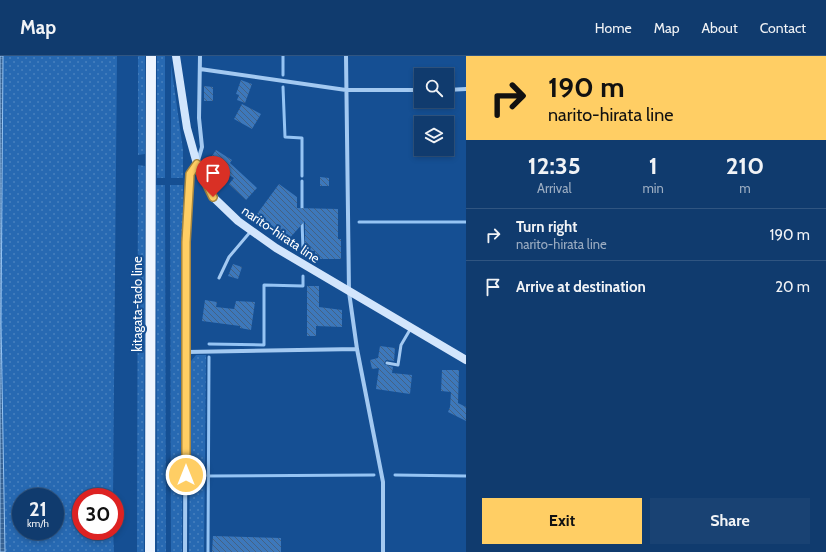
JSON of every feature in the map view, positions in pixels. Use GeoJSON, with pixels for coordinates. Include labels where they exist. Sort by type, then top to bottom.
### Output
{"type":"FeatureCollection","features":[{"type":"Feature","properties":{"kind":"main road","name":"kitagata-tado line"},"geometry":{"type":"LineString","coordinates":[[150,552],[151,56]]}},
{"type":"Feature","properties":{"kind":"main road","name":"narito-hirata line"},"geometry":{"type":"LineString","coordinates":[[176,56],[187,128],[197,164],[213,197],[238,222],[251,231],[349,292],[466,360]]}},
{"type":"Feature","properties":{"kind":"street"},"geometry":{"type":"LineString","coordinates":[[185,552],[187,352],[186,242],[190,174],[197,164],[202,147],[199,118],[200,56]]}},
{"type":"Feature","properties":{"kind":"street"},"geometry":{"type":"LineString","coordinates":[[346,56],[349,292],[383,482],[383,552]]}},
{"type":"Feature","properties":{"kind":"street"},"geometry":{"type":"LineString","coordinates":[[200,69],[346,90],[414,90]]}},
{"type":"Feature","properties":{"kind":"street"},"geometry":{"type":"LineString","coordinates":[[454,90],[466,89]]}},
{"type":"Feature","properties":{"kind":"street"},"geometry":{"type":"LineString","coordinates":[[187,352],[358,349]]}},
{"type":"Feature","properties":{"kind":"lane"},"geometry":{"type":"LineString","coordinates":[[219,278],[229,257],[251,231]]}},
{"type":"Feature","properties":{"kind":"lane"},"geometry":{"type":"LineString","coordinates":[[387,363],[398,365],[401,345],[411,328]]}},
{"type":"Feature","properties":{"kind":"shaded area"},"geometry":{"type":"Polygon","coordinates":[[[0,56],[3,56],[1,323],[5,552],[0,552],[0,56]]]}},
{"type":"Feature","properties":{"kind":"shaded area"},"geometry":{"type":"Polygon","coordinates":[[[3,56],[117,56],[113,488],[72,488],[72,540],[113,540],[114,552],[5,552],[1,323],[3,56]]]}},
{"type":"Feature","properties":{"kind":"shaded area"},"geometry":{"type":"Polygon","coordinates":[[[138,56],[145,56],[145,154],[138,155],[138,56]]]}},
{"type":"Feature","properties":{"kind":"shaded area"},"geometry":{"type":"Polygon","coordinates":[[[157,56],[165,56],[165,178],[157,178],[157,56]]]}},
{"type":"Feature","properties":{"kind":"shaded area"},"geometry":{"type":"Polygon","coordinates":[[[171,64],[183,150],[183,178],[171,178],[171,64]]]}},
{"type":"Feature","properties":{"kind":"shaded area"},"geometry":{"type":"Polygon","coordinates":[[[138,165],[145,166],[144,552],[137,552],[138,165]]]}},
{"type":"Feature","properties":{"kind":"shaded area"},"geometry":{"type":"Polygon","coordinates":[[[156,185],[165,185],[166,552],[157,552],[156,185]]]}},
{"type":"Feature","properties":{"kind":"shaded area"},"geometry":{"type":"Polygon","coordinates":[[[170,185],[183,185],[182,552],[171,552],[170,185]]]}},
{"type":"Feature","properties":{"kind":"shaded area"},"geometry":{"type":"Polygon","coordinates":[[[196,355],[206,355],[204,552],[189,552],[191,361],[196,355]]]}},
{"type":"Feature","properties":{"kind":"building"},"geometry":{"type":"Polygon","coordinates":[[[241,80],[252,84],[245,103],[237,100],[239,95],[236,94],[241,80]]]}},
{"type":"Feature","properties":{"kind":"building"},"geometry":{"type":"Polygon","coordinates":[[[204,86],[213,87],[213,101],[204,101],[204,86]]]}},
{"type":"Feature","properties":{"kind":"building"},"geometry":{"type":"Polygon","coordinates":[[[242,104],[261,114],[252,129],[234,119],[242,104]]]}},
{"type":"Feature","properties":{"kind":"building"},"geometry":{"type":"Polygon","coordinates":[[[216,150],[232,160],[230,163],[257,188],[246,200],[229,184],[234,178],[208,162],[216,150]]]}},
{"type":"Feature","properties":{"kind":"building"},"geometry":{"type":"Polygon","coordinates":[[[320,177],[329,178],[329,186],[320,186],[320,177]]]}},
{"type":"Feature","properties":{"kind":"building"},"geometry":{"type":"Polygon","coordinates":[[[279,184],[297,197],[297,208],[338,209],[338,239],[341,239],[341,259],[315,259],[315,251],[305,251],[305,221],[287,241],[273,228],[274,227],[257,214],[279,184]]]}},
{"type":"Feature","properties":{"kind":"building"},"geometry":{"type":"Polygon","coordinates":[[[233,264],[242,267],[238,279],[228,276],[233,264]]]}},
{"type":"Feature","properties":{"kind":"building"},"geometry":{"type":"Polygon","coordinates":[[[307,286],[319,286],[319,307],[342,310],[342,327],[316,326],[316,336],[307,336],[307,286]]]}},
{"type":"Feature","properties":{"kind":"building"},"geometry":{"type":"Polygon","coordinates":[[[205,300],[217,302],[216,307],[234,309],[236,301],[255,302],[251,330],[240,328],[240,326],[202,321],[205,300]]]}},
{"type":"Feature","properties":{"kind":"building"},"geometry":{"type":"Polygon","coordinates":[[[380,346],[395,348],[394,361],[386,360],[384,364],[393,367],[392,373],[412,375],[410,394],[376,389],[379,368],[372,369],[370,360],[378,358],[380,346]]]}},
{"type":"Feature","properties":{"kind":"building"},"geometry":{"type":"Polygon","coordinates":[[[442,370],[459,370],[458,403],[466,407],[466,421],[448,412],[450,407],[451,392],[441,391],[442,370]]]}},
{"type":"Feature","properties":{"kind":"building"},"geometry":{"type":"Polygon","coordinates":[[[213,536],[281,538],[281,552],[212,552],[213,536]]]}},
{"type":"Feature","properties":{"kind":"waterway"},"geometry":{"type":"LineString","coordinates":[[283,56],[283,75]]}},
{"type":"Feature","properties":{"kind":"waterway"},"geometry":{"type":"LineString","coordinates":[[283,87],[285,137],[302,138],[302,176]]}},
{"type":"Feature","properties":{"kind":"waterway"},"geometry":{"type":"LineString","coordinates":[[302,181],[302,211]]}},
{"type":"Feature","properties":{"kind":"waterway"},"geometry":{"type":"LineString","coordinates":[[302,221],[303,249]]}},
{"type":"Feature","properties":{"kind":"waterway"},"geometry":{"type":"LineString","coordinates":[[359,222],[466,222]]}},
{"type":"Feature","properties":{"kind":"waterway"},"geometry":{"type":"LineString","coordinates":[[209,344],[264,345],[264,285],[303,286],[303,276]]}},
{"type":"Feature","properties":{"kind":"waterway"},"geometry":{"type":"LineString","coordinates":[[208,552],[209,357]]}},
{"type":"Feature","properties":{"kind":"waterway"},"geometry":{"type":"LineString","coordinates":[[208,476],[374,475]]}},
{"type":"Feature","properties":{"kind":"waterway"},"geometry":{"type":"LineString","coordinates":[[395,475],[466,476]]}},
{"type":"Feature","properties":{"kind":"route"},"geometry":{"type":"LineString","coordinates":[[186,475],[186,242],[190,174],[197,164],[213,197]]}}]}
